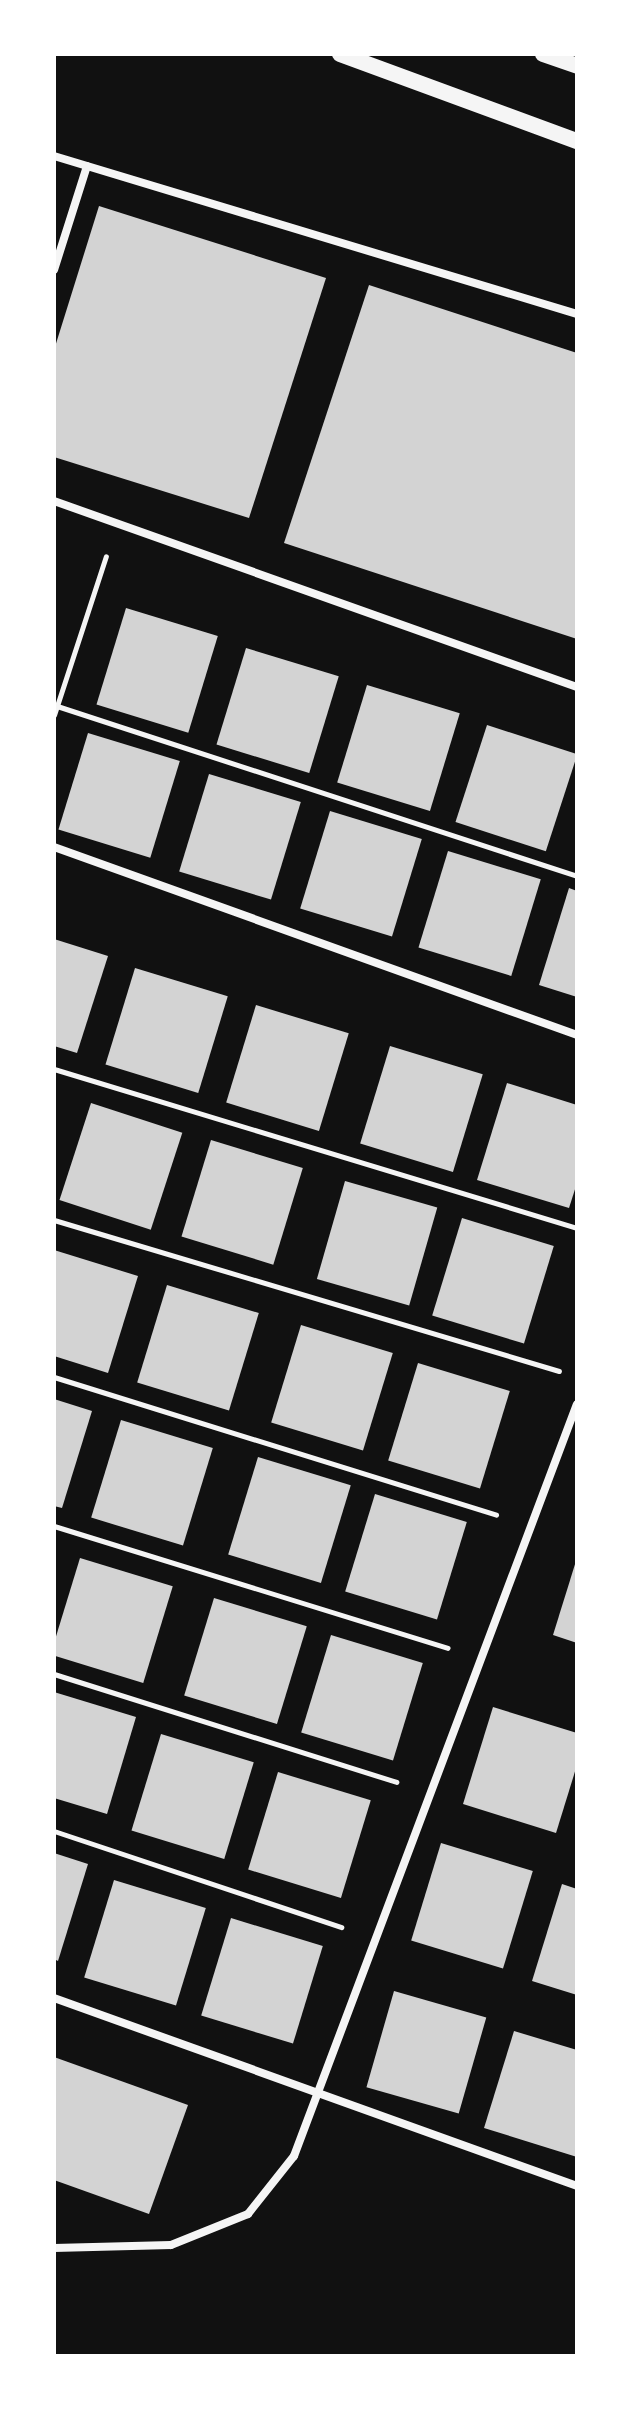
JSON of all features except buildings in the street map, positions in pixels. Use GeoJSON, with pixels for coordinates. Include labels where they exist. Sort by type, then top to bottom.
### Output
{"type":"FeatureCollection","features":[{"type":"Feature","properties":{"kind":"main road"},"geometry":{"type":"LineString","coordinates":[[340,54],[577,141]]}},
{"type":"Feature","properties":{"kind":"main road"},"geometry":{"type":"LineString","coordinates":[[543,54],[577,66]]}},
{"type":"Feature","properties":{"kind":"street"},"geometry":{"type":"LineString","coordinates":[[54,156],[577,314]]}},
{"type":"Feature","properties":{"kind":"street"},"geometry":{"type":"LineString","coordinates":[[54,270],[87,166]]}},
{"type":"Feature","properties":{"kind":"street"},"geometry":{"type":"LineString","coordinates":[[54,501],[577,687]]}},
{"type":"Feature","properties":{"kind":"street"},"geometry":{"type":"LineString","coordinates":[[54,847],[577,1035]]}},
{"type":"Feature","properties":{"kind":"street"},"geometry":{"type":"LineString","coordinates":[[54,2248],[171,2245],[248,2214],[294,2156],[577,1404]]}},
{"type":"Feature","properties":{"kind":"street"},"geometry":{"type":"LineString","coordinates":[[54,1998],[577,2186]]}},
{"type":"Feature","properties":{"kind":"path"},"geometry":{"type":"LineString","coordinates":[[54,715],[116,523]]}},
{"type":"Feature","properties":{"kind":"path"},"geometry":{"type":"LineString","coordinates":[[57,706],[577,876]]}},
{"type":"Feature","properties":{"kind":"path"},"geometry":{"type":"LineString","coordinates":[[54,1069],[577,1228]]}},
{"type":"Feature","properties":{"kind":"path"},"geometry":{"type":"LineString","coordinates":[[54,1220],[577,1377]]}},
{"type":"Feature","properties":{"kind":"path"},"geometry":{"type":"LineString","coordinates":[[54,1377],[532,1526]]}},
{"type":"Feature","properties":{"kind":"path"},"geometry":{"type":"LineString","coordinates":[[54,1526],[482,1659]]}},
{"type":"Feature","properties":{"kind":"path"},"geometry":{"type":"LineString","coordinates":[[54,1674],[432,1794]]}},
{"type":"Feature","properties":{"kind":"path"},"geometry":{"type":"LineString","coordinates":[[54,1831],[378,1939]]}}]}
